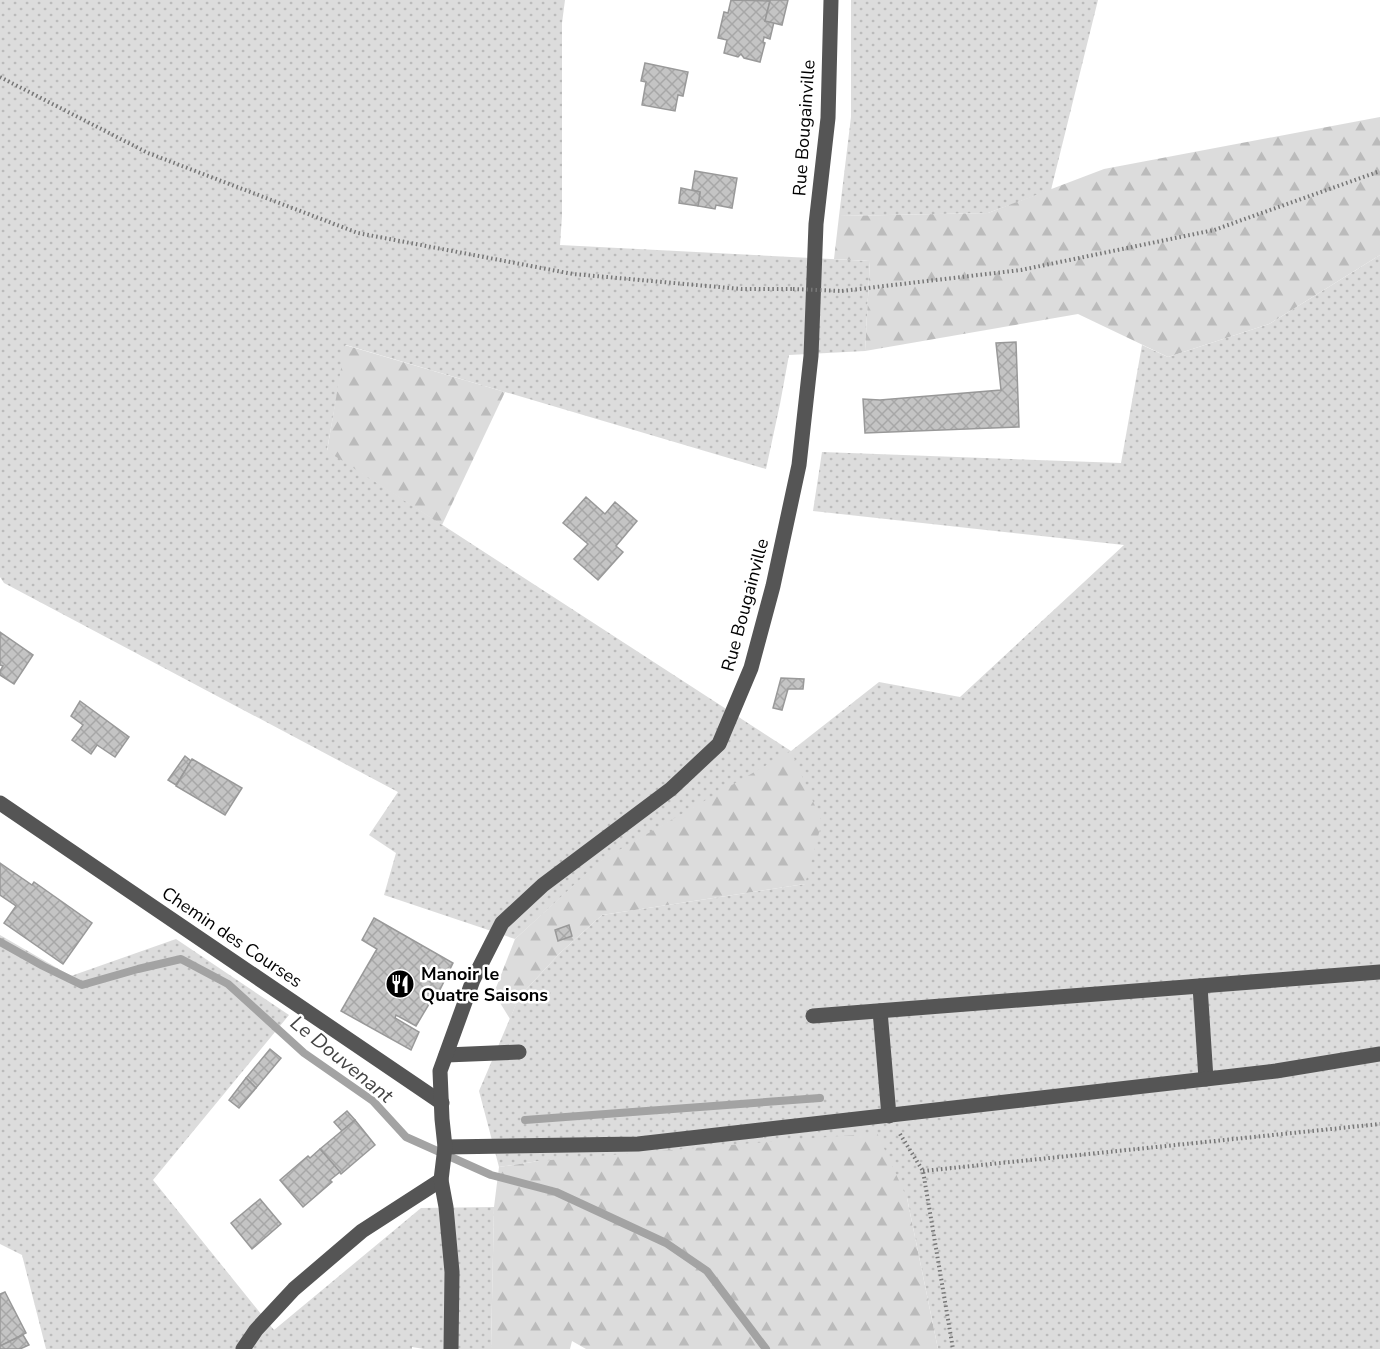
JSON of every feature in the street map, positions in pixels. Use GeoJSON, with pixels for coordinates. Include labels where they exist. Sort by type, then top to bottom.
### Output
{"type":"FeatureCollection","features":[{"type":"Feature","properties":{"kind":"street","name":"Rue Bougainville"},"geometry":{"type":"LineString","coordinates":[[451,1349],[452,1272],[441,1180],[445,1147],[440,1071],[473,980],[502,923],[543,885],[671,789],[719,744],[751,668],[773,586],[799,465],[811,356],[816,224],[828,118],[831,0]]}},
{"type":"Feature","properties":{"kind":"street","name":"Chemin des Courses"},"geometry":{"type":"LineString","coordinates":[[0,803],[442,1103]]}},
{"type":"Feature","properties":{"kind":"street"},"geometry":{"type":"LineString","coordinates":[[813,1016],[1380,972]]}},
{"type":"Feature","properties":{"kind":"street"},"geometry":{"type":"LineString","coordinates":[[1200,986],[1206,1079]]}},
{"type":"Feature","properties":{"kind":"street"},"geometry":{"type":"LineString","coordinates":[[880,1011],[889,1116]]}},
{"type":"Feature","properties":{"kind":"street"},"geometry":{"type":"LineString","coordinates":[[446,1055],[519,1052]]}},
{"type":"Feature","properties":{"kind":"street"},"geometry":{"type":"LineString","coordinates":[[445,1147],[638,1144],[1276,1071],[1380,1054]]}},
{"type":"Feature","properties":{"kind":"street"},"geometry":{"type":"LineString","coordinates":[[243,1349],[256,1330],[294,1289],[362,1232],[441,1180]]}},
{"type":"Feature","properties":{"kind":"path"},"geometry":{"type":"LineString","coordinates":[[0,77],[148,153],[358,233],[573,273],[741,289],[842,291],[1021,270],[1214,230],[1380,171]]}},
{"type":"Feature","properties":{"kind":"path"},"geometry":{"type":"LineString","coordinates":[[889,1116],[923,1171],[952,1349]]}},
{"type":"Feature","properties":{"kind":"path"},"geometry":{"type":"LineString","coordinates":[[923,1171],[1380,1124]]}},
{"type":"Feature","properties":{"kind":"green space"},"geometry":{"type":"Polygon","coordinates":[[[0,0],[565,0],[562,23],[560,245],[870,261],[865,351],[789,355],[766,469],[346,345],[327,450],[791,751],[879,682],[960,697],[1124,545],[813,511],[822,452],[1121,463],[1142,345],[1168,357],[1269,324],[1380,255],[1380,1349],[938,1349],[907,1198],[539,1161],[499,1167],[479,1091],[519,997],[560,953],[602,915],[805,884],[791,752],[601,861],[515,939],[384,895],[396,853],[369,835],[398,792],[4,583],[0,577],[0,0]]]}},
{"type":"Feature","properties":{"kind":"green space"},"geometry":{"type":"Polygon","coordinates":[[[851,0],[1098,0],[1051,190],[988,213],[839,216],[851,117],[851,0]]]}},
{"type":"Feature","properties":{"kind":"green space"},"geometry":{"type":"Polygon","coordinates":[[[1380,117],[1380,255],[1269,324],[1168,357],[1078,314],[865,351],[870,261],[834,259],[839,216],[988,213],[1104,169],[1380,117]]]}},
{"type":"Feature","properties":{"kind":"green space"},"geometry":{"type":"Polygon","coordinates":[[[345,345],[505,392],[442,525],[327,451],[345,345]]]}},
{"type":"Feature","properties":{"kind":"green space"},"geometry":{"type":"Polygon","coordinates":[[[791,751],[822,822],[805,884],[602,915],[560,953],[519,997],[510,1019],[494,993],[515,939],[600,861],[791,751]]]}},
{"type":"Feature","properties":{"kind":"green space"},"geometry":{"type":"Polygon","coordinates":[[[0,935],[71,976],[176,939],[289,1015],[153,1180],[274,1330],[421,1208],[494,1207],[491,1349],[412,1347],[412,1349],[46,1349],[22,1255],[0,1244],[0,935]]]}},
{"type":"Feature","properties":{"kind":"green space"},"geometry":{"type":"Polygon","coordinates":[[[877,1133],[907,1198],[938,1349],[586,1349],[572,1341],[570,1349],[491,1349],[494,1207],[499,1167],[539,1161],[877,1133]]]}},
{"type":"Feature","properties":{"kind":"building"},"geometry":{"type":"Polygon","coordinates":[[[731,0],[770,1],[765,21],[774,22],[770,39],[764,37],[763,42],[765,43],[760,62],[744,58],[741,54],[738,57],[724,53],[727,40],[718,38],[724,12],[728,13],[731,0]]]}},
{"type":"Feature","properties":{"kind":"building"},"geometry":{"type":"Polygon","coordinates":[[[766,0],[788,0],[782,25],[765,21],[770,1],[766,0]]]}},
{"type":"Feature","properties":{"kind":"building"},"geometry":{"type":"Polygon","coordinates":[[[645,63],[688,72],[683,96],[678,95],[675,111],[642,105],[646,82],[641,81],[645,63]]]}},
{"type":"Feature","properties":{"kind":"building"},"geometry":{"type":"Polygon","coordinates":[[[695,171],[737,178],[732,208],[716,205],[715,209],[698,206],[700,192],[692,190],[695,171]]]}},
{"type":"Feature","properties":{"kind":"building"},"geometry":{"type":"Polygon","coordinates":[[[681,188],[700,192],[698,206],[679,203],[681,188]]]}},
{"type":"Feature","properties":{"kind":"building"},"geometry":{"type":"Polygon","coordinates":[[[1016,342],[1019,427],[865,433],[863,399],[880,400],[1001,390],[996,343],[1016,342]]]}},
{"type":"Feature","properties":{"kind":"building"},"geometry":{"type":"Polygon","coordinates":[[[586,497],[605,514],[615,502],[637,521],[616,546],[623,552],[598,580],[574,559],[588,544],[563,523],[586,497]]]}},
{"type":"Feature","properties":{"kind":"building"},"geometry":{"type":"Polygon","coordinates":[[[0,632],[33,655],[14,684],[0,675],[3,666],[0,665],[0,632]]]}},
{"type":"Feature","properties":{"kind":"building"},"geometry":{"type":"Polygon","coordinates":[[[781,678],[804,679],[803,689],[788,689],[782,710],[773,708],[781,678]]]}},
{"type":"Feature","properties":{"kind":"building"},"geometry":{"type":"Polygon","coordinates":[[[80,701],[129,737],[115,757],[97,745],[91,754],[72,740],[83,725],[71,716],[80,701]]]}},
{"type":"Feature","properties":{"kind":"building"},"geometry":{"type":"Polygon","coordinates":[[[185,756],[191,761],[176,785],[168,780],[185,756]]]}},
{"type":"Feature","properties":{"kind":"building"},"geometry":{"type":"Polygon","coordinates":[[[192,759],[242,788],[225,815],[176,786],[192,759]]]}},
{"type":"Feature","properties":{"kind":"building"},"geometry":{"type":"Polygon","coordinates":[[[0,863],[32,885],[34,882],[92,923],[63,964],[4,923],[16,906],[0,895],[0,863]]]}},
{"type":"Feature","properties":{"kind":"building","name":"Manoir le Quatre Saisons"},"geometry":{"type":"Polygon","coordinates":[[[374,918],[453,963],[432,1006],[429,1004],[416,1026],[396,1015],[395,1018],[419,1032],[411,1050],[341,1011],[377,949],[362,940],[374,918]]]}},
{"type":"Feature","properties":{"kind":"building"},"geometry":{"type":"Polygon","coordinates":[[[569,925],[572,936],[558,941],[555,930],[569,925]]]}},
{"type":"Feature","properties":{"kind":"building"},"geometry":{"type":"Polygon","coordinates":[[[270,1049],[281,1058],[256,1088],[246,1078],[270,1049]]]}},
{"type":"Feature","properties":{"kind":"building"},"geometry":{"type":"Polygon","coordinates":[[[246,1078],[256,1088],[239,1108],[229,1100],[246,1078]]]}},
{"type":"Feature","properties":{"kind":"building"},"geometry":{"type":"Polygon","coordinates":[[[347,1111],[355,1120],[342,1131],[334,1122],[347,1111]]]}},
{"type":"Feature","properties":{"kind":"building"},"geometry":{"type":"Polygon","coordinates":[[[355,1120],[375,1145],[341,1174],[320,1149],[355,1120]]]}},
{"type":"Feature","properties":{"kind":"building"},"geometry":{"type":"Polygon","coordinates":[[[320,1149],[340,1172],[303,1207],[280,1180],[308,1156],[310,1158],[320,1149]]]}},
{"type":"Feature","properties":{"kind":"building"},"geometry":{"type":"Polygon","coordinates":[[[260,1199],[281,1224],[252,1249],[231,1223],[260,1199]]]}},
{"type":"Feature","properties":{"kind":"building"},"geometry":{"type":"Polygon","coordinates":[[[5,1292],[26,1333],[0,1346],[0,1294],[5,1292]]]}},
{"type":"Feature","properties":{"kind":"building"},"geometry":{"type":"Polygon","coordinates":[[[23,1335],[29,1345],[20,1349],[0,1349],[0,1346],[23,1335]]]}},
{"type":"Feature","properties":{"kind":"waterway","name":"Le Douvenant"},"geometry":{"type":"LineString","coordinates":[[0,942],[82,985],[181,959],[228,984],[304,1053],[373,1101],[406,1137],[491,1175],[556,1192],[666,1243],[707,1271],[766,1349]]}},
{"type":"Feature","properties":{"kind":"waterway"},"geometry":{"type":"LineString","coordinates":[[525,1120],[820,1098]]}},
{"type":"Feature","properties":{"kind":"place","name":"Manoir le Quatre Saisons"},"geometry":{"type":"Point","coordinates":[400,984]}}]}
